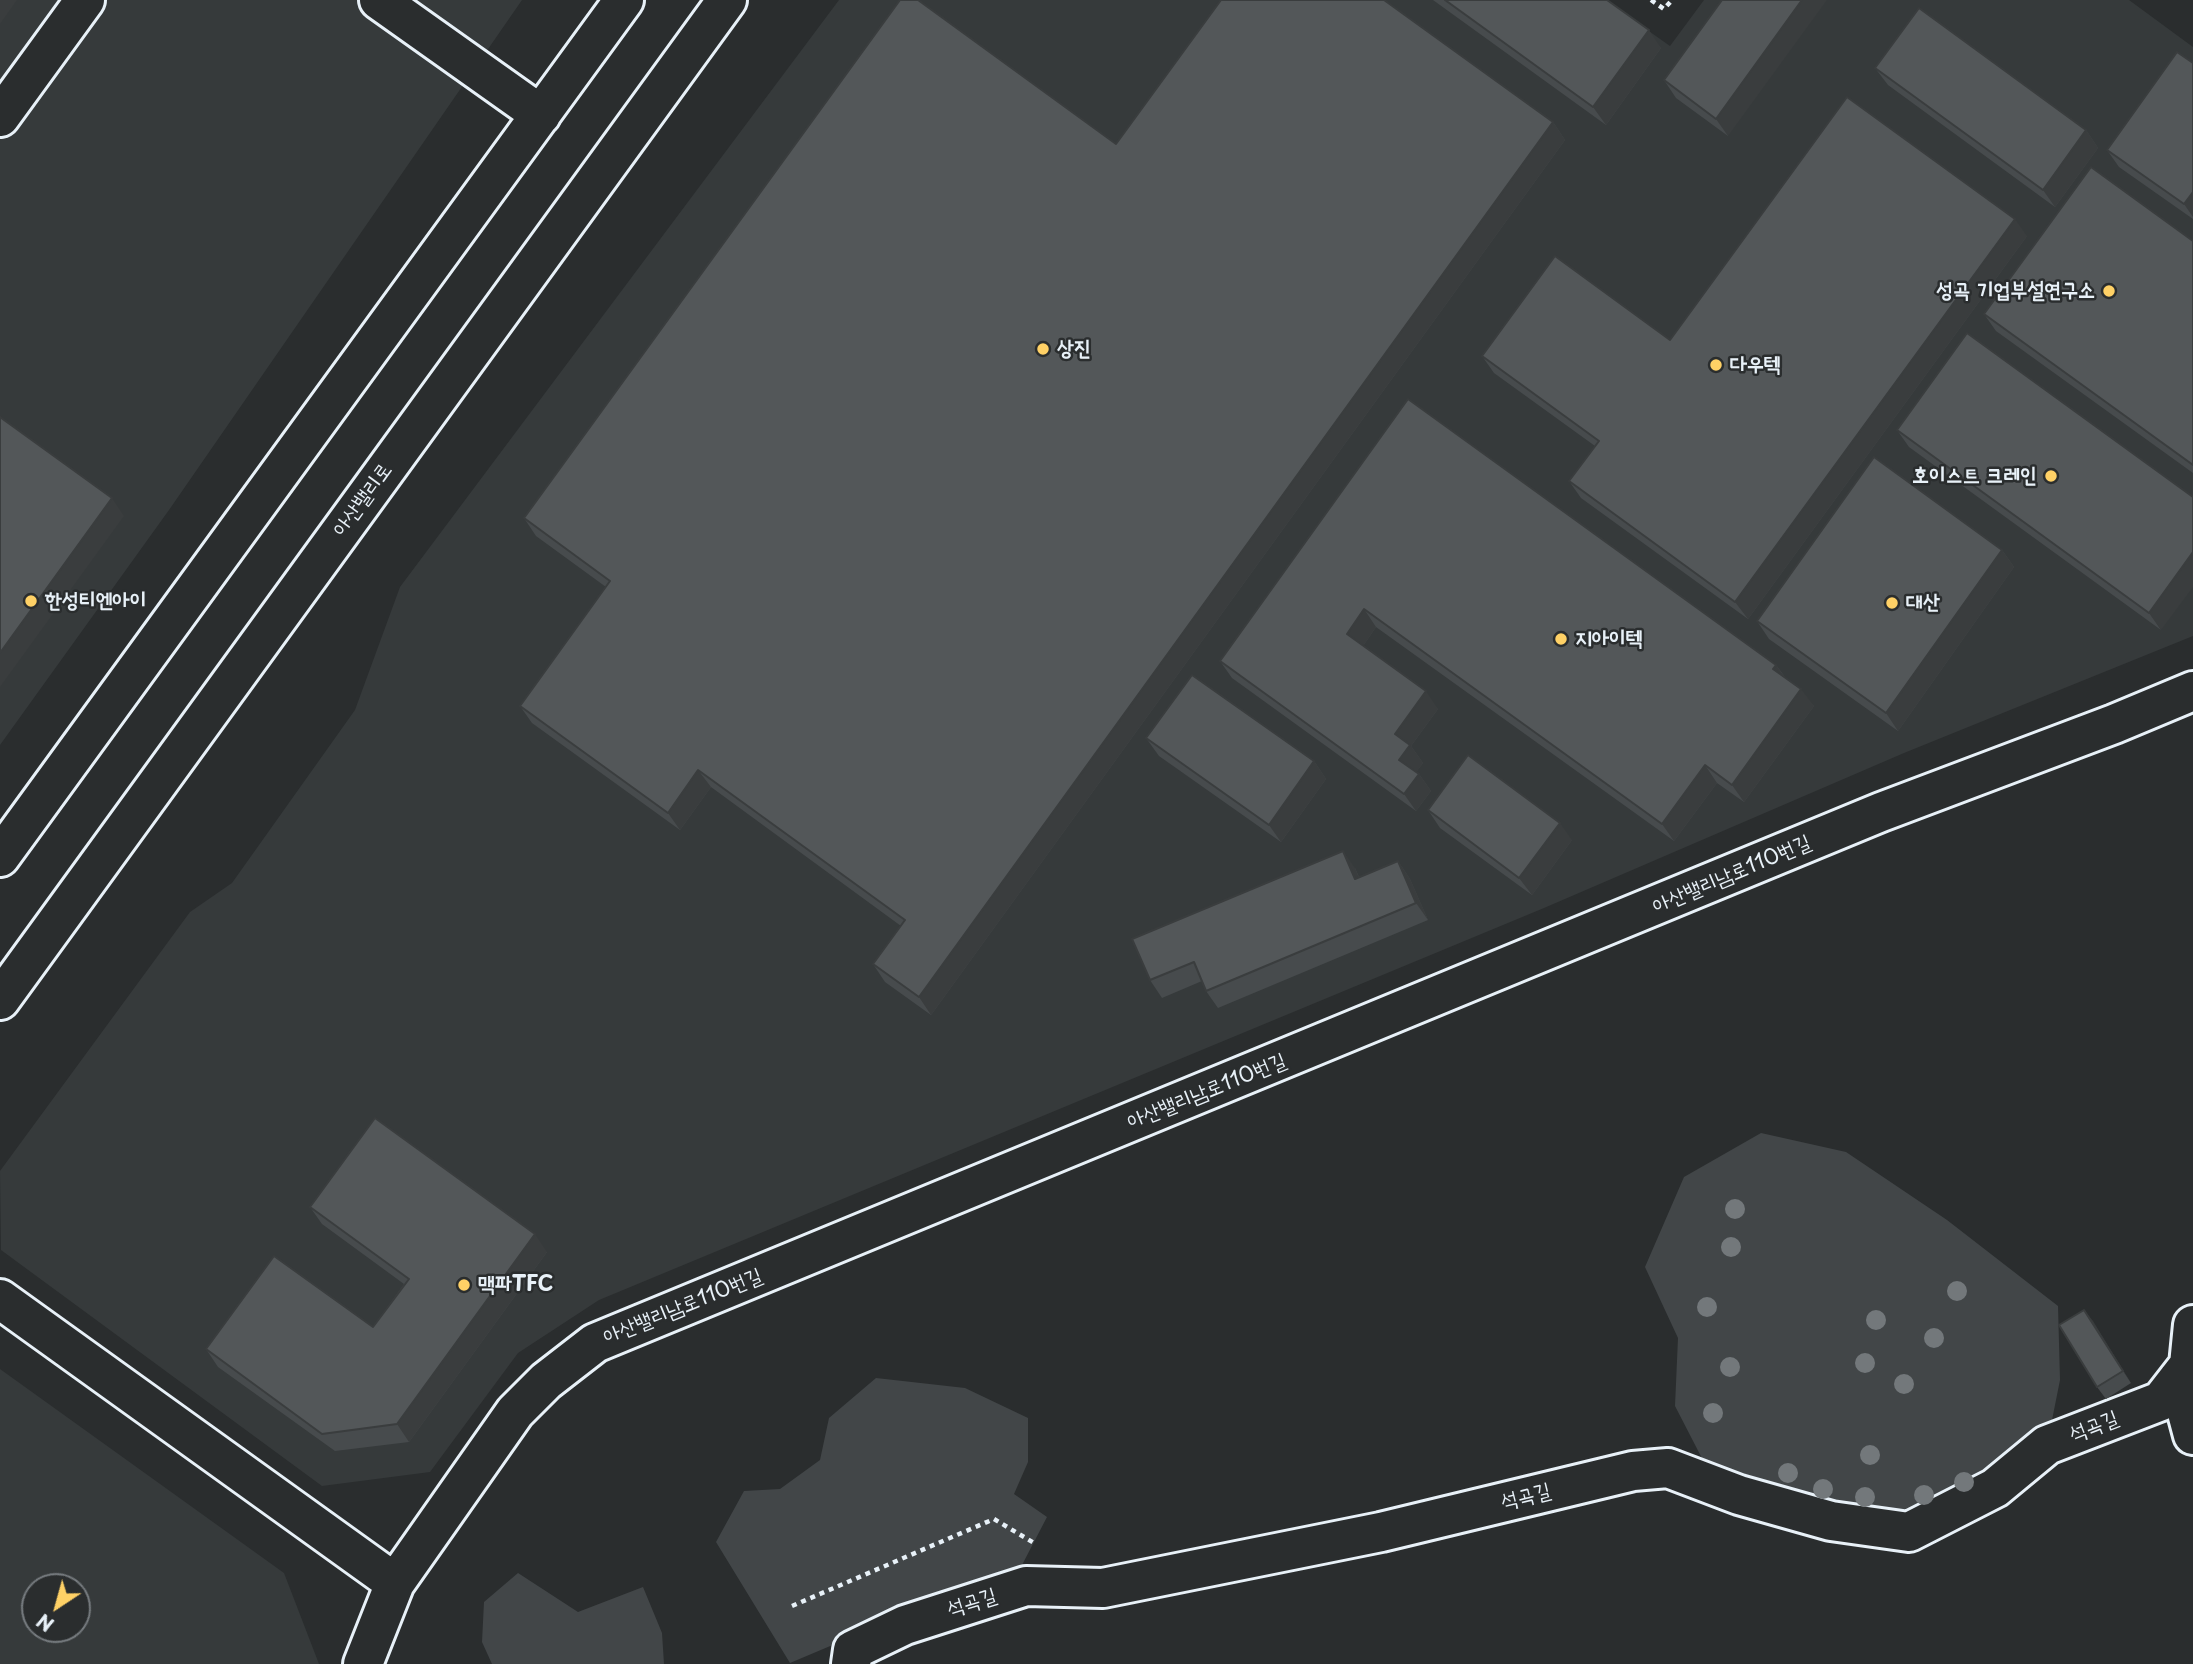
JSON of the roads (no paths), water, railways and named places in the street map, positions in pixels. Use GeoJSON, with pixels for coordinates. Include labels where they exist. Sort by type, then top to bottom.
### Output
{"type":"FeatureCollection","features":[{"type":"Feature","properties":{"kind":"street"},"geometry":{"type":"LineString","coordinates":[[0,117],[85,0]]}},
{"type":"Feature","properties":{"kind":"street"},"geometry":{"type":"LineString","coordinates":[[379,0],[541,115]]}},
{"type":"Feature","properties":{"kind":"street"},"geometry":{"type":"LineString","coordinates":[[0,857],[624,0]]}},
{"type":"Feature","properties":{"kind":"street","name":"아산밸리로"},"geometry":{"type":"LineString","coordinates":[[0,999],[727,0]]}},
{"type":"Feature","properties":{"kind":"street","name":"아산밸리남로110번길"},"geometry":{"type":"LineString","coordinates":[[363,1664],[394,1583],[515,1412],[546,1381],[595,1343],[1657,907],[1881,812],[2114,724],[2193,691]]}},
{"type":"Feature","properties":{"kind":"street"},"geometry":{"type":"LineString","coordinates":[[0,1298],[394,1583]]}},
{"type":"Feature","properties":{"kind":"street","name":"석곡길"},"geometry":{"type":"LineString","coordinates":[[851,1664],[853,1650],[905,1625],[1026,1586],[1117,1585],[1381,1532],[1633,1471],[1668,1468],[1739,1495],[1831,1521],[1909,1532],[1995,1488],[2047,1445],[2161,1401],[2189,1365],[2193,1325]]}},
{"type":"Feature","properties":{"kind":"street"},"geometry":{"type":"LineString","coordinates":[[2178,1379],[2193,1435]]}},
{"type":"Feature","properties":{"kind":"place","name":"성곡 기업부설연구소"},"geometry":{"type":"Point","coordinates":[2109,291]}},
{"type":"Feature","properties":{"kind":"place","name":"상진"},"geometry":{"type":"Point","coordinates":[1043,349]}},
{"type":"Feature","properties":{"kind":"place","name":"다우텍"},"geometry":{"type":"Point","coordinates":[1716,365]}},
{"type":"Feature","properties":{"kind":"place","name":"호이스트 크레인"},"geometry":{"type":"Point","coordinates":[2051,476]}},
{"type":"Feature","properties":{"kind":"place","name":"한성티엔아이"},"geometry":{"type":"Point","coordinates":[31,601]}},
{"type":"Feature","properties":{"kind":"place","name":"대산"},"geometry":{"type":"Point","coordinates":[1892,603]}},
{"type":"Feature","properties":{"kind":"place","name":"지아이텍"},"geometry":{"type":"Point","coordinates":[1561,639]}},
{"type":"Feature","properties":{"kind":"place","name":"맥파TFC"},"geometry":{"type":"Point","coordinates":[464,1285]}}]}
